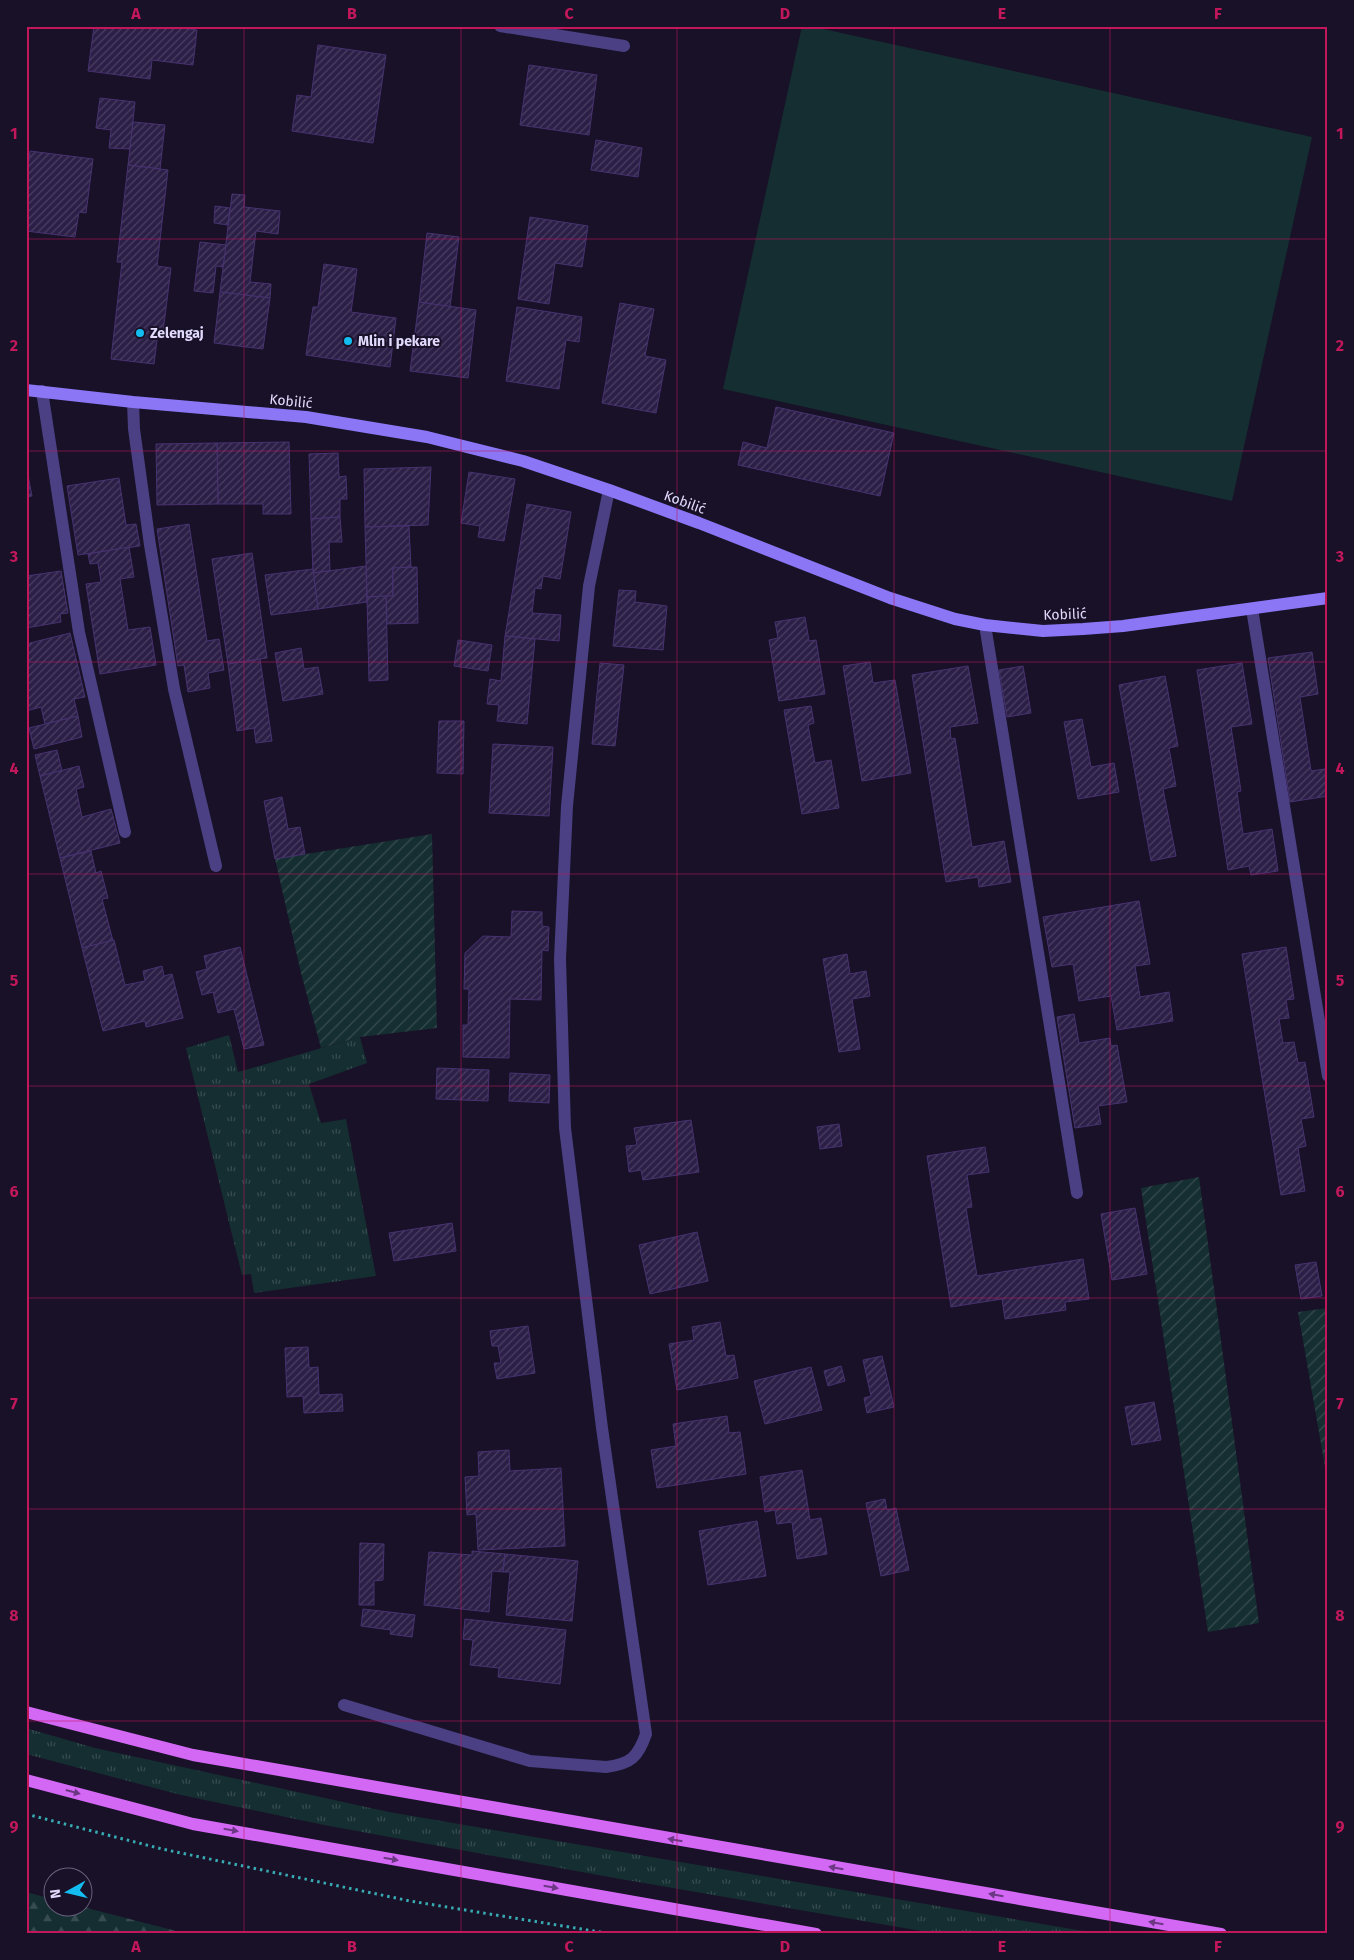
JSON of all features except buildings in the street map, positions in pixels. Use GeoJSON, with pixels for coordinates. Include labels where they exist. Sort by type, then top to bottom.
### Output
{"type":"FeatureCollection","features":[{"type":"Feature","properties":{"kind":"main road","name":"Kobilić"},"geometry":{"type":"LineString","coordinates":[[26,390],[133,402],[306,417],[427,436],[523,461],[609,490],[890,598],[955,619],[985,625],[1043,631],[1083,629],[1328,598]]}},
{"type":"Feature","properties":{"kind":"main road"},"geometry":{"type":"LineString","coordinates":[[26,1712],[192,1755],[1221,1934]]}},
{"type":"Feature","properties":{"kind":"main road"},"geometry":{"type":"LineString","coordinates":[[26,1780],[193,1824],[816,1934]]}},
{"type":"Feature","properties":{"kind":"street"},"geometry":{"type":"LineString","coordinates":[[500,26],[624,46]]}},
{"type":"Feature","properties":{"kind":"street"},"geometry":{"type":"LineString","coordinates":[[42,391],[79,632],[126,832]]}},
{"type":"Feature","properties":{"kind":"street"},"geometry":{"type":"LineString","coordinates":[[133,402],[134,429],[150,545],[174,689],[216,866]]}},
{"type":"Feature","properties":{"kind":"street"},"geometry":{"type":"LineString","coordinates":[[344,1705],[530,1761],[606,1767],[618,1765],[630,1761],[641,1750],[646,1734],[602,1428],[566,1137],[560,959],[567,806],[589,586],[609,490]]}},
{"type":"Feature","properties":{"kind":"street"},"geometry":{"type":"LineString","coordinates":[[1252,609],[1328,1076]]}},
{"type":"Feature","properties":{"kind":"street"},"geometry":{"type":"LineString","coordinates":[[985,625],[1077,1193]]}},
{"type":"Feature","properties":{"kind":"path"},"geometry":{"type":"LineString","coordinates":[[26,1814],[162,1850],[400,1899],[612,1934]]}},
{"type":"Feature","properties":{"kind":"green space"},"geometry":{"type":"Polygon","coordinates":[[[802,26],[810,26],[1312,137],[1232,501],[723,389],[802,26]]]}},
{"type":"Feature","properties":{"kind":"green space"},"geometry":{"type":"Polygon","coordinates":[[[432,834],[437,1028],[360,1037],[321,1048],[301,973],[275,859],[432,834]]]}},
{"type":"Feature","properties":{"kind":"green space"},"geometry":{"type":"Polygon","coordinates":[[[229,1035],[238,1072],[360,1037],[367,1063],[309,1084],[321,1123],[346,1119],[376,1276],[254,1293],[251,1274],[242,1275],[186,1048],[229,1035]]]}},
{"type":"Feature","properties":{"kind":"green space"},"geometry":{"type":"Polygon","coordinates":[[[1199,1177],[1259,1623],[1208,1632],[1141,1188],[1199,1177]]]}},
{"type":"Feature","properties":{"kind":"green space"},"geometry":{"type":"Polygon","coordinates":[[[1328,1308],[1328,1484],[1298,1312],[1328,1308]]]}},
{"type":"Feature","properties":{"kind":"green space"},"geometry":{"type":"Polygon","coordinates":[[[26,1728],[95,1748],[389,1812],[1101,1934],[939,1934],[324,1825],[181,1795],[26,1754],[26,1728]]]}},
{"type":"Feature","properties":{"kind":"green space"},"geometry":{"type":"Polygon","coordinates":[[[26,1892],[42,1896],[42,1918],[92,1918],[92,1909],[188,1934],[26,1934],[26,1892]]]}},
{"type":"Feature","properties":{"kind":"place","name":"Zelengaj"},"geometry":{"type":"Point","coordinates":[140,333]}},
{"type":"Feature","properties":{"kind":"place","name":"Mlin i pekare"},"geometry":{"type":"Point","coordinates":[348,341]}}]}
